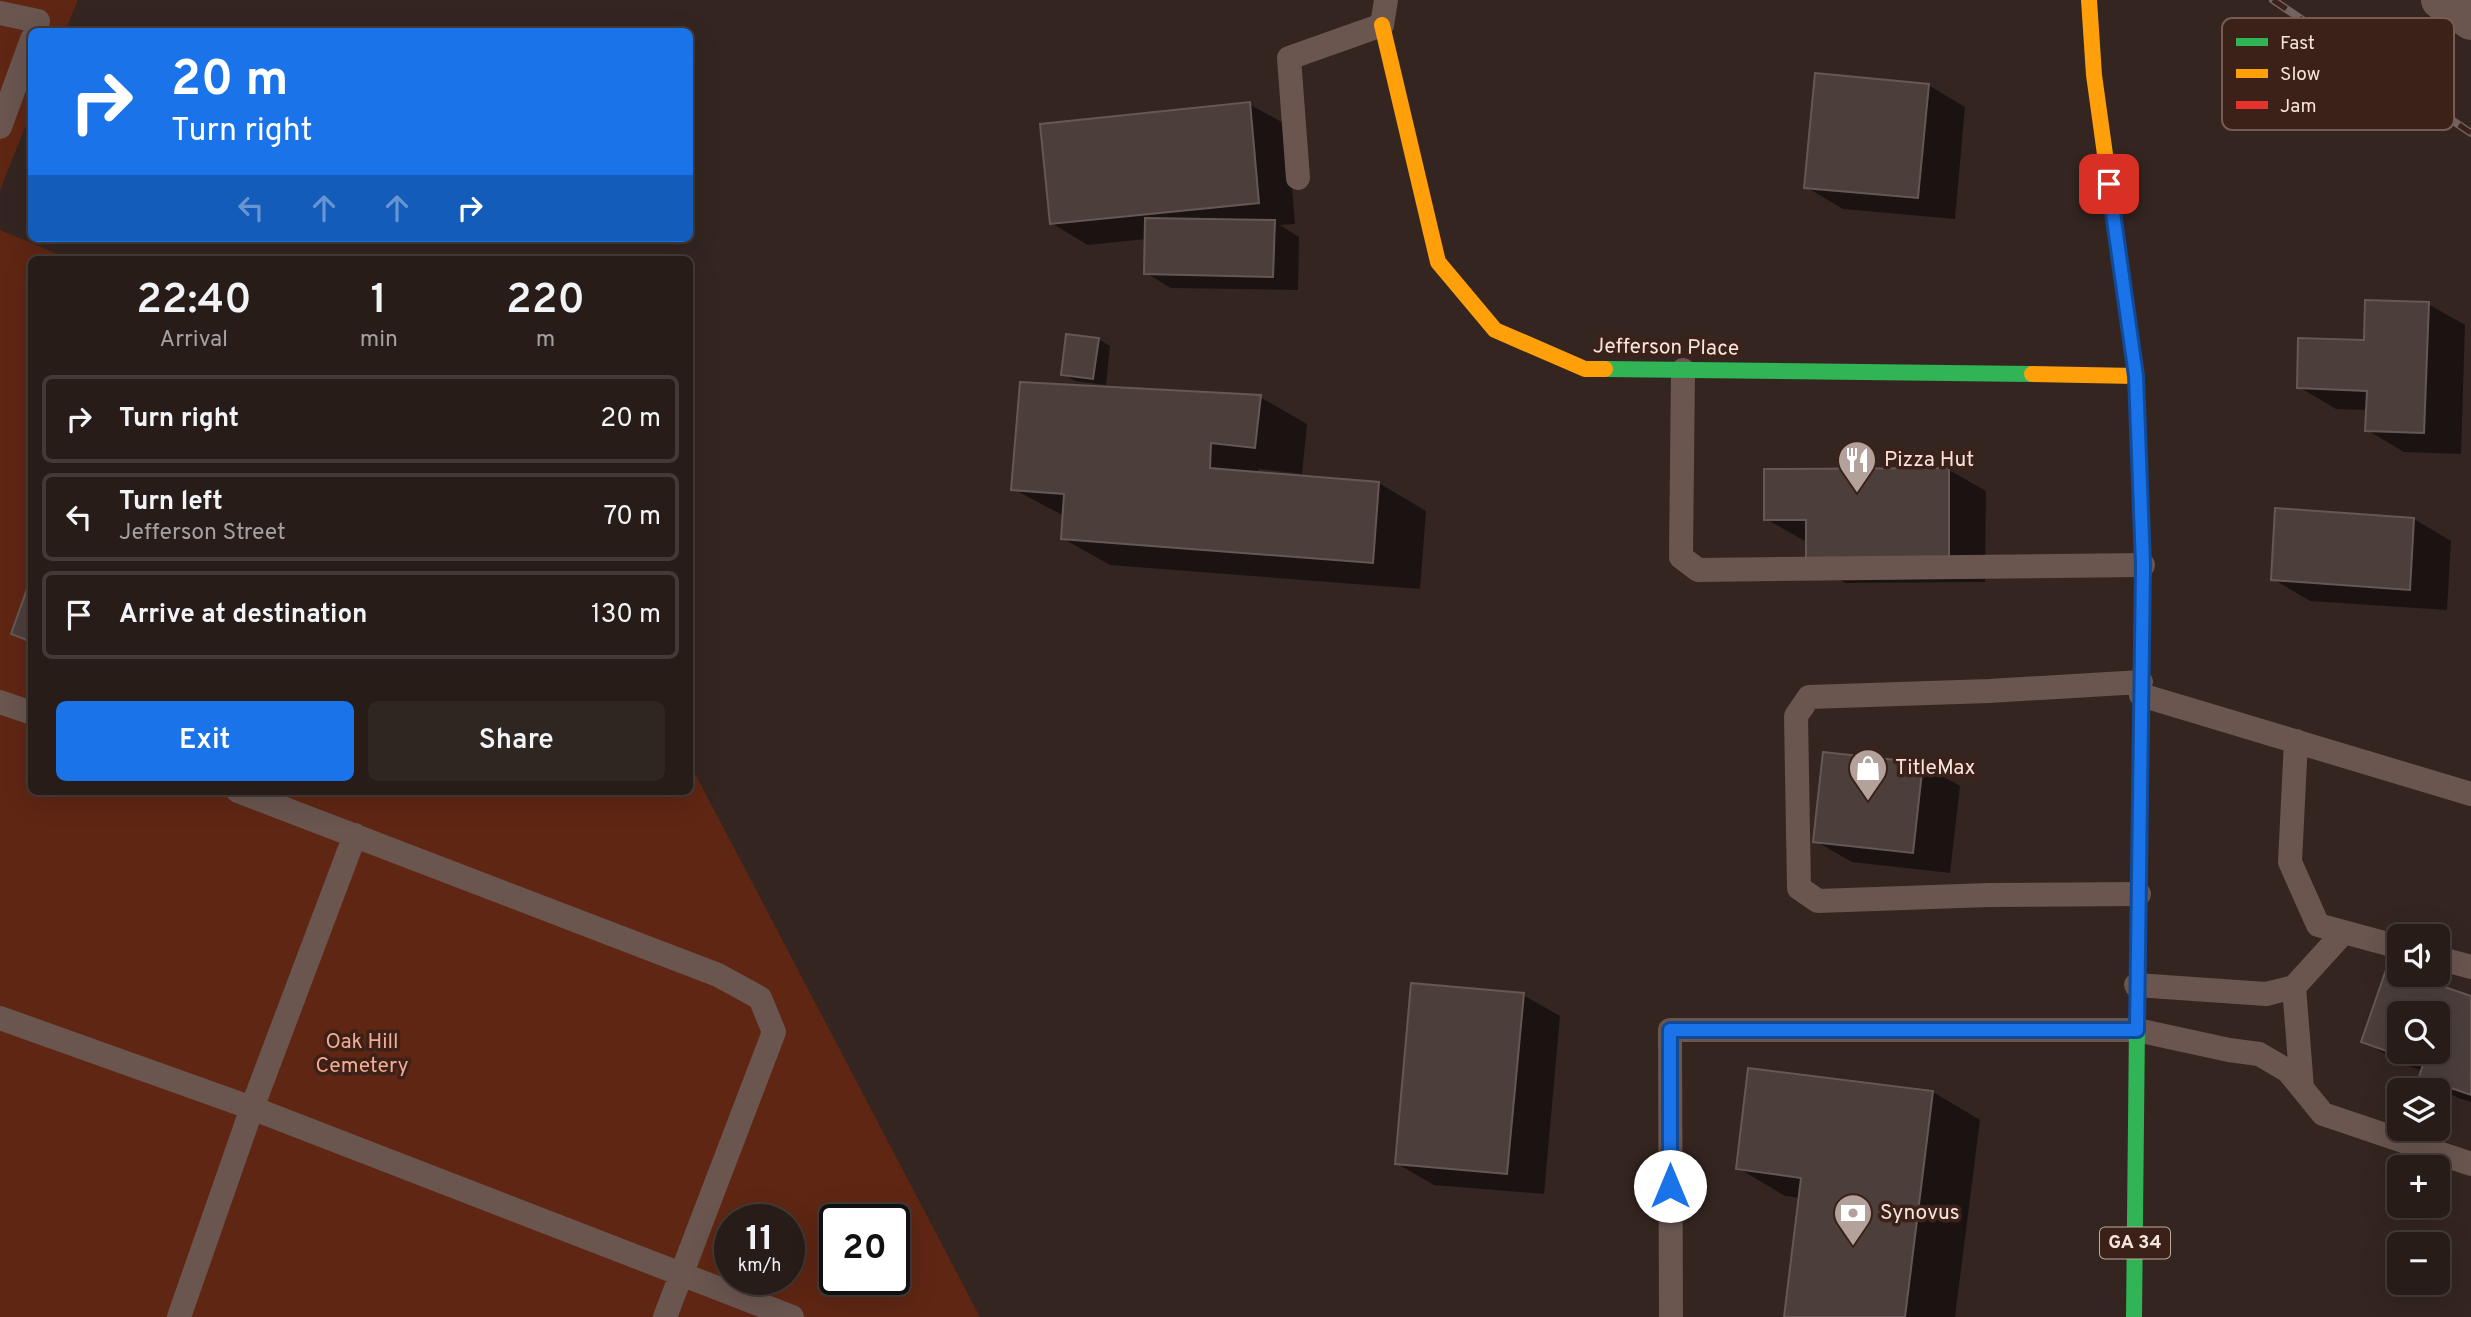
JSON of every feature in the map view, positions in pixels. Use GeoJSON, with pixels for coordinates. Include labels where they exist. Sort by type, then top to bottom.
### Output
{"type":"FeatureCollection","features":[{"type":"Feature","properties":{"kind":"main road","name":"GA 34"},"geometry":{"type":"LineString","coordinates":[[2089,0],[2094,75],[2136,376],[2143,565],[2134,1317]]}},
{"type":"Feature","properties":{"kind":"main road","name":"Jefferson Place"},"geometry":{"type":"LineString","coordinates":[[1382,25],[1438,262],[1494,330],[1585,369],[1887,370],[2136,376]]}},
{"type":"Feature","properties":{"kind":"street"},"geometry":{"type":"LineString","coordinates":[[2440,0],[2471,21]]}},
{"type":"Feature","properties":{"kind":"lane"},"geometry":{"type":"LineString","coordinates":[[1298,178],[1289,58],[1382,25],[1386,0]]}},
{"type":"Feature","properties":{"kind":"lane"},"geometry":{"type":"LineString","coordinates":[[0,13],[37,23]]}},
{"type":"Feature","properties":{"kind":"lane"},"geometry":{"type":"LineString","coordinates":[[0,127],[28,48]]}},
{"type":"Feature","properties":{"kind":"lane"},"geometry":{"type":"LineString","coordinates":[[1683,370],[1681,557],[1698,570],[2143,565]]}},
{"type":"Feature","properties":{"kind":"lane"},"geometry":{"type":"LineString","coordinates":[[2139,894],[1989,895],[1818,901],[1799,888],[1796,716],[1809,697],[2141,688],[2296,741],[2471,794]]}},
{"type":"Feature","properties":{"kind":"lane"},"geometry":{"type":"LineString","coordinates":[[0,702],[28,712]]}},
{"type":"Feature","properties":{"kind":"lane"},"geometry":{"type":"LineString","coordinates":[[2296,741],[2290,862],[2318,925],[2387,944]]}},
{"type":"Feature","properties":{"kind":"lane"},"geometry":{"type":"LineString","coordinates":[[249,795],[718,975],[760,999],[774,1032],[665,1317]]}},
{"type":"Feature","properties":{"kind":"lane"},"geometry":{"type":"LineString","coordinates":[[178,1317],[252,1108],[355,835]]}},
{"type":"Feature","properties":{"kind":"lane"},"geometry":{"type":"LineString","coordinates":[[2136,985],[2266,994],[2294,987],[2344,932]]}},
{"type":"Feature","properties":{"kind":"lane"},"geometry":{"type":"LineString","coordinates":[[2450,961],[2471,967]]}},
{"type":"Feature","properties":{"kind":"lane"},"geometry":{"type":"LineString","coordinates":[[2294,987],[2302,1088]]}},
{"type":"Feature","properties":{"kind":"lane"},"geometry":{"type":"LineString","coordinates":[[0,1018],[252,1108],[792,1317]]}},
{"type":"Feature","properties":{"kind":"lane"},"geometry":{"type":"LineString","coordinates":[[1671,1317],[1670,1030],[2137,1030],[2259,1054],[2288,1071],[2323,1114],[2471,1164]]}},
{"type":"Feature","properties":{"kind":"green space"},"geometry":{"type":"Polygon","coordinates":[[[0,0],[78,0],[66,28],[28,28],[28,120],[0,190],[0,0]]]}},
{"type":"Feature","properties":{"kind":"green space","name":"Oak Hill Cemetery"},"geometry":{"type":"Polygon","coordinates":[[[0,230],[63,256],[28,256],[28,795],[693,795],[693,770],[980,1317],[0,1317],[0,230]]]}},
{"type":"Feature","properties":{"kind":"building"},"geometry":{"type":"Polygon","coordinates":[[[1815,73],[1929,84],[1918,198],[1804,188],[1815,73]]]}},
{"type":"Feature","properties":{"kind":"building"},"geometry":{"type":"Polygon","coordinates":[[[1250,102],[1259,203],[1050,224],[1040,124],[1250,102]]]}},
{"type":"Feature","properties":{"kind":"building"},"geometry":{"type":"Polygon","coordinates":[[[1145,218],[1275,220],[1273,277],[1144,274],[1145,218]]]}},
{"type":"Feature","properties":{"kind":"building"},"geometry":{"type":"Polygon","coordinates":[[[2365,300],[2429,302],[2424,433],[2365,431],[2367,391],[2297,388],[2298,338],[2364,340],[2365,300]]]}},
{"type":"Feature","properties":{"kind":"building"},"geometry":{"type":"Polygon","coordinates":[[[1066,334],[1099,338],[1093,379],[1061,375],[1066,334]]]}},
{"type":"Feature","properties":{"kind":"building"},"geometry":{"type":"Polygon","coordinates":[[[1020,382],[1261,395],[1255,448],[1211,443],[1210,468],[1379,482],[1373,563],[1061,539],[1064,494],[1011,490],[1020,382]]]}},
{"type":"Feature","properties":{"kind":"building","name":"Pizza Hut"},"geometry":{"type":"Polygon","coordinates":[[[1949,468],[1949,562],[1806,563],[1806,520],[1764,520],[1764,469],[1949,468]]]}},
{"type":"Feature","properties":{"kind":"building"},"geometry":{"type":"Polygon","coordinates":[[[2275,508],[2414,518],[2410,590],[2271,580],[2275,508]]]}},
{"type":"Feature","properties":{"kind":"building"},"geometry":{"type":"Polygon","coordinates":[[[28,586],[28,640],[11,634],[28,586]]]}},
{"type":"Feature","properties":{"kind":"building","name":"TitleMax"},"geometry":{"type":"Polygon","coordinates":[[[1823,752],[1923,763],[1913,853],[1813,842],[1823,752]]]}},
{"type":"Feature","properties":{"kind":"building"},"geometry":{"type":"Polygon","coordinates":[[[2387,967],[2387,987],[2445,987],[2471,996],[2471,1095],[2450,1088],[2450,1078],[2419,1077],[2423,1064],[2450,1064],[2450,1001],[2387,1001],[2387,1051],[2361,1042],[2387,967]]]}},
{"type":"Feature","properties":{"kind":"building"},"geometry":{"type":"Polygon","coordinates":[[[1411,983],[1524,993],[1507,1174],[1395,1164],[1411,983]]]}},
{"type":"Feature","properties":{"kind":"building","name":"Synovus"},"geometry":{"type":"Polygon","coordinates":[[[1748,1068],[1933,1091],[1905,1317],[1784,1317],[1801,1178],[1736,1169],[1748,1068]]]}},
{"type":"Feature","properties":{"kind":"railway"},"geometry":{"type":"LineString","coordinates":[[2273,0],[2300,18]]}},
{"type":"Feature","properties":{"kind":"railway"},"geometry":{"type":"LineString","coordinates":[[2454,122],[2471,133]]}},
{"type":"Feature","properties":{"kind":"traffic: fast"},"geometry":{"type":"LineString","coordinates":[[2131,342],[2136,376],[2143,565],[2142,639]]}},
{"type":"Feature","properties":{"kind":"traffic: fast"},"geometry":{"type":"LineString","coordinates":[[1605,369],[2032,374]]}},
{"type":"Feature","properties":{"kind":"traffic: fast"},"geometry":{"type":"LineString","coordinates":[[2134,1317],[2137,1025]]}},
{"type":"Feature","properties":{"kind":"traffic: slow"},"geometry":{"type":"LineString","coordinates":[[2089,0],[2094,75],[2131,342]]}},
{"type":"Feature","properties":{"kind":"traffic: slow"},"geometry":{"type":"LineString","coordinates":[[1382,25],[1438,262],[1495,330],[1585,369],[1605,369]]}},
{"type":"Feature","properties":{"kind":"traffic: slow"},"geometry":{"type":"LineString","coordinates":[[2032,374],[2136,376]]}},
{"type":"Feature","properties":{"kind":"traffic: jam"},"geometry":{"type":"LineString","coordinates":[[2137,1025],[2142,639]]}},
{"type":"Feature","properties":{"kind":"place","name":"Pizza Hut"},"geometry":{"type":"Point","coordinates":[1857,494]}},
{"type":"Feature","properties":{"kind":"place","name":"TitleMax"},"geometry":{"type":"Point","coordinates":[1868,802]}},
{"type":"Feature","properties":{"kind":"place","name":"Synovus"},"geometry":{"type":"Point","coordinates":[1853,1247]}},
{"type":"Feature","properties":{"kind":"route"},"geometry":{"type":"LineString","coordinates":[[1670,1186],[1670,1030],[2137,1030],[2143,565],[2136,376],[2109,184]]}}]}
